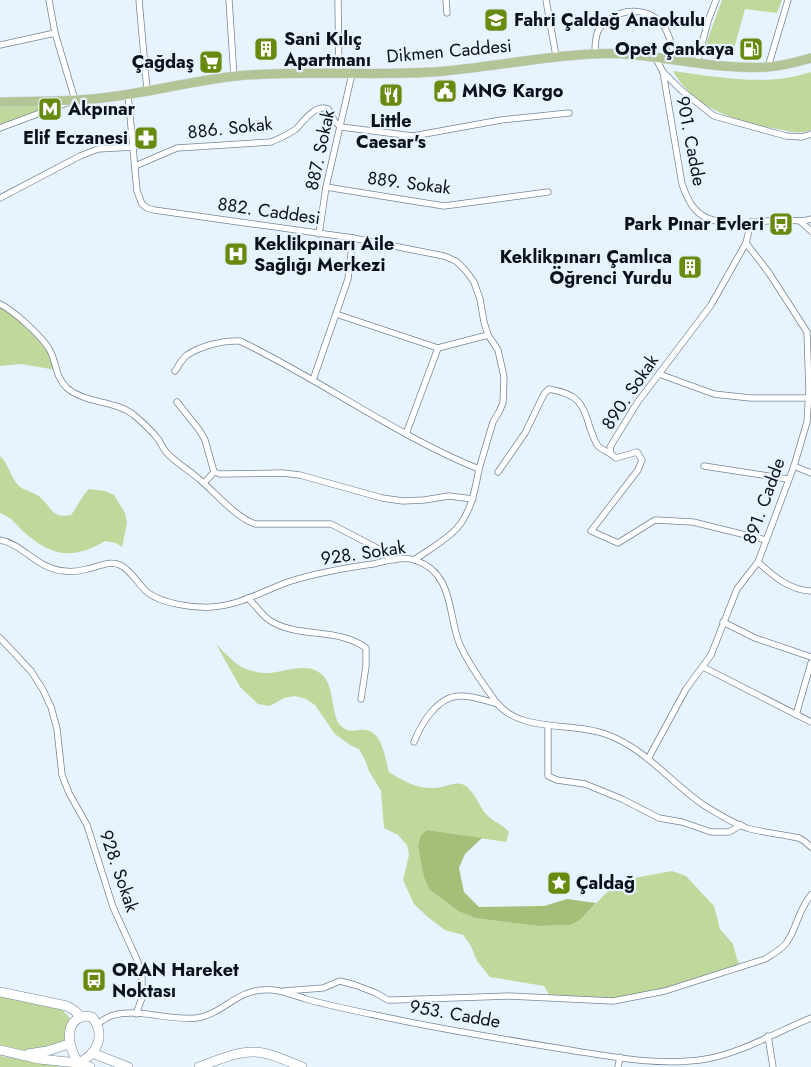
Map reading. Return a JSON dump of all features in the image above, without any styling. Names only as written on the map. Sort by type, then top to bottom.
[{"type":"main road","name":"Dikmen Caddesi","points":[[0,102],[102,98],[234,77],[275,73],[434,72],[556,56],[630,54],[697,63],[768,67],[811,58]]},
{"type":"main road","points":[[0,992],[67,1006],[81,1017]]},
{"type":"main road","points":[[81,1017],[92,1017],[97,1024],[99,1040],[88,1059],[78,1063],[69,1044],[69,1036],[74,1023],[81,1017]]},
{"type":"main road","points":[[20,1055],[46,1051],[69,1044]]},
{"type":"main road","points":[[0,1050],[20,1055],[78,1063],[90,1067]]},
{"type":"main road","points":[[198,1067],[252,1052],[302,1067]]},
{"type":"main road","points":[[92,1053],[128,1067]]},
{"type":"street","points":[[0,128],[74,100],[55,33],[49,0]]},
{"type":"street","points":[[138,0],[147,90]]},
{"type":"street","points":[[229,0],[234,77]]},
{"type":"street","points":[[338,0],[339,73]]},
{"type":"street","points":[[446,0],[447,13]]},
{"type":"street","points":[[546,0],[556,56]]},
{"type":"street","points":[[697,63],[708,21],[716,0]]},
{"type":"street","points":[[768,67],[788,0]]},
{"type":"street","points":[[594,54],[594,42],[599,29],[616,15],[629,10],[645,12],[666,29],[675,60]]},
{"type":"street","points":[[0,45],[55,33]]},
{"type":"street","name":"901. Cadde","points":[[656,57],[663,72],[682,184],[695,210],[706,217],[720,222],[783,219],[801,222],[811,220]]},
{"type":"street","points":[[663,72],[681,90],[714,116],[786,136],[802,138],[811,134]]},
{"type":"street","name":"887. Sokak","points":[[319,234],[326,187],[352,74]]},
{"type":"street","name":"882. Caddesi","points":[[128,94],[139,199],[147,208],[353,238],[444,256],[456,261],[474,282],[488,335],[498,350],[500,358],[505,387],[503,403],[493,422],[473,499],[464,519],[456,529],[414,560]]},
{"type":"street","name":"886. Sokak","points":[[135,166],[177,148],[271,142],[283,137],[320,108],[328,109],[335,122],[341,127]]},
{"type":"street","points":[[341,127],[414,136],[501,120],[569,113]]},
{"type":"street","points":[[0,198],[80,156],[98,149],[134,147]]},
{"type":"street","name":"889. Sokak","points":[[326,187],[444,206],[548,192]]},
{"type":"street","name":"890. Sokak","points":[[750,222],[746,243],[711,305],[637,403],[610,447],[612,454],[616,458],[637,452],[642,460],[638,470],[591,530],[618,542],[655,520],[693,522],[766,540]]},
{"type":"street","points":[[801,222],[811,231]]},
{"type":"street","points":[[313,380],[348,279],[353,238]]},
{"type":"street","name":"891. Cadde","points":[[648,759],[686,689],[711,655],[737,589],[758,562],[794,466],[807,422],[807,332],[769,273],[746,243]]},
{"type":"street","points":[[0,304],[11,310],[48,347],[54,358],[58,375],[67,388],[76,394],[127,410],[158,439],[170,456],[204,483],[244,520],[256,524],[331,524],[394,560]]},
{"type":"street","points":[[336,314],[438,348],[488,335]]},
{"type":"street","points":[[175,370],[188,355],[229,340],[240,341],[313,380],[406,434],[479,470]]},
{"type":"street","points":[[406,434],[438,348]]},
{"type":"street","points":[[659,374],[714,394],[750,398],[808,398]]},
{"type":"street","points":[[498,472],[525,433],[544,394],[549,389],[569,394],[577,399],[587,417],[598,446],[612,454]]},
{"type":"street","points":[[177,402],[205,440],[214,472]]},
{"type":"street","points":[[704,466],[788,479]]},
{"type":"street","points":[[794,466],[811,473]]},
{"type":"street","points":[[204,483],[214,472]]},
{"type":"street","points":[[214,472],[228,475],[282,473],[300,475],[382,498],[403,501],[448,496],[473,499]]},
{"type":"street","name":"928. Sokak","points":[[0,540],[14,545],[48,567],[61,571],[87,570],[111,563],[120,565],[147,592],[158,598],[193,607],[232,604],[290,582],[324,572],[394,560],[414,560],[434,572],[443,584],[449,597],[452,616],[460,643],[470,662],[498,704],[506,712],[525,722],[573,726],[609,735],[648,759],[703,805],[741,826],[799,838],[811,847]]},
{"type":"street","points":[[758,562],[776,578],[792,588],[811,591]]},
{"type":"street","points":[[248,598],[262,614],[285,628],[298,632],[350,640],[366,648],[366,666],[361,699]]},
{"type":"street","points":[[723,622],[755,638],[811,658]]},
{"type":"street","name":"928. Sokak","points":[[0,638],[31,671],[51,707],[57,729],[62,775],[69,793],[87,825],[113,907],[138,962],[142,977],[142,998],[136,1014]]},
{"type":"street","points":[[796,715],[811,663]]},
{"type":"street","points":[[704,667],[811,722]]},
{"type":"street","points":[[414,742],[424,721],[438,705],[447,700],[458,696],[498,704]]},
{"type":"street","points":[[548,725],[548,776],[557,780],[585,784],[622,799],[659,818],[682,822],[711,832],[730,832],[741,826]]},
{"type":"street","points":[[280,991],[323,988],[340,982],[355,985],[388,1000],[509,996],[612,1001],[666,991],[765,959],[779,950],[788,940],[797,917],[811,895]]},
{"type":"street","name":"953. Cadde","points":[[97,1024],[113,1015],[136,1014],[198,1018],[208,1015],[247,993],[262,990],[280,991],[305,999],[419,1024],[516,1042],[656,1061],[706,1059],[727,1054],[811,1018]]},
{"type":"street","points":[[768,1036],[773,1067]]},
{"type":"street","points":[[618,1067],[620,1057]]},
{"type":"green space","points":[[722,0],[782,0],[777,13],[745,9],[732,56],[708,56],[707,41]]},
{"type":"green space","points":[[673,71],[725,78],[760,80],[794,77],[811,72],[811,130],[785,131],[732,118],[718,112],[692,95]]},
{"type":"green space","points":[[75,100],[0,128],[0,102]]},
{"type":"green space","points":[[0,304],[48,347],[56,370],[21,364],[0,366]]},
{"type":"green space","points":[[0,456],[19,486],[40,497],[56,514],[71,515],[89,489],[105,491],[114,495],[125,513],[127,523],[122,547],[116,543],[105,541],[83,551],[63,553],[44,547],[34,540],[11,519],[0,513]]},
{"type":"green space","points":[[216,644],[235,663],[251,671],[268,673],[308,668],[320,673],[325,678],[331,692],[335,715],[341,726],[347,730],[366,730],[372,732],[380,741],[389,772],[416,786],[438,788],[451,784],[465,785],[472,792],[485,813],[509,832],[506,842],[427,830],[418,846],[424,878],[430,890],[458,911],[475,918],[538,926],[570,925],[580,920],[609,890],[629,879],[672,871],[686,876],[714,906],[720,929],[733,944],[741,967],[665,991],[613,1001],[551,998],[544,986],[490,977],[477,961],[471,946],[463,935],[445,930],[414,904],[403,880],[409,855],[407,845],[398,835],[384,828],[381,791],[359,749],[335,734],[315,705],[306,699],[295,696],[284,698],[270,706],[258,704],[240,687]]},
{"type":"green space","points":[[427,830],[482,838],[465,854],[459,868],[464,892],[479,907],[544,906],[567,899],[596,903],[580,920],[570,925],[538,926],[475,918],[458,911],[430,890],[424,878],[418,846],[421,835]]},
{"type":"green space","points":[[0,992],[60,1007],[74,1023],[69,1044],[20,1055],[0,1050]]},
{"type":"green space","points":[[0,1056],[62,1067],[0,1067]]},
{"type":"place","name":"Fahri Çaldağ Anaokulu","points":[[496,20]]},
{"type":"place","name":"Sani Kılıç Apartmanı","points":[[266,49]]},
{"type":"place","name":"Opet Çankaya","points":[[751,49]]},
{"type":"place","name":"Çağdaş","points":[[211,62]]},
{"type":"place","name":"MNG Kargo","points":[[445,91]]},
{"type":"place","name":"Little Caesar's","points":[[391,95]]},
{"type":"place","name":"Akpınar","points":[[50,109]]},
{"type":"place","name":"Elif Eczanesi","points":[[146,138]]},
{"type":"place","name":"Park Pınar Evleri","points":[[781,224]]},
{"type":"place","name":"Keklikpınarı Aile Sağlığı Merkezi","points":[[236,254]]},
{"type":"place","name":"Keklikpınarı Çamlıca Öğrenci Yurdu","points":[[690,267]]},
{"type":"place","name":"Çaldağ","points":[[559,883]]},
{"type":"place","name":"ORAN Hareket Noktası","points":[[94,980]]}]
